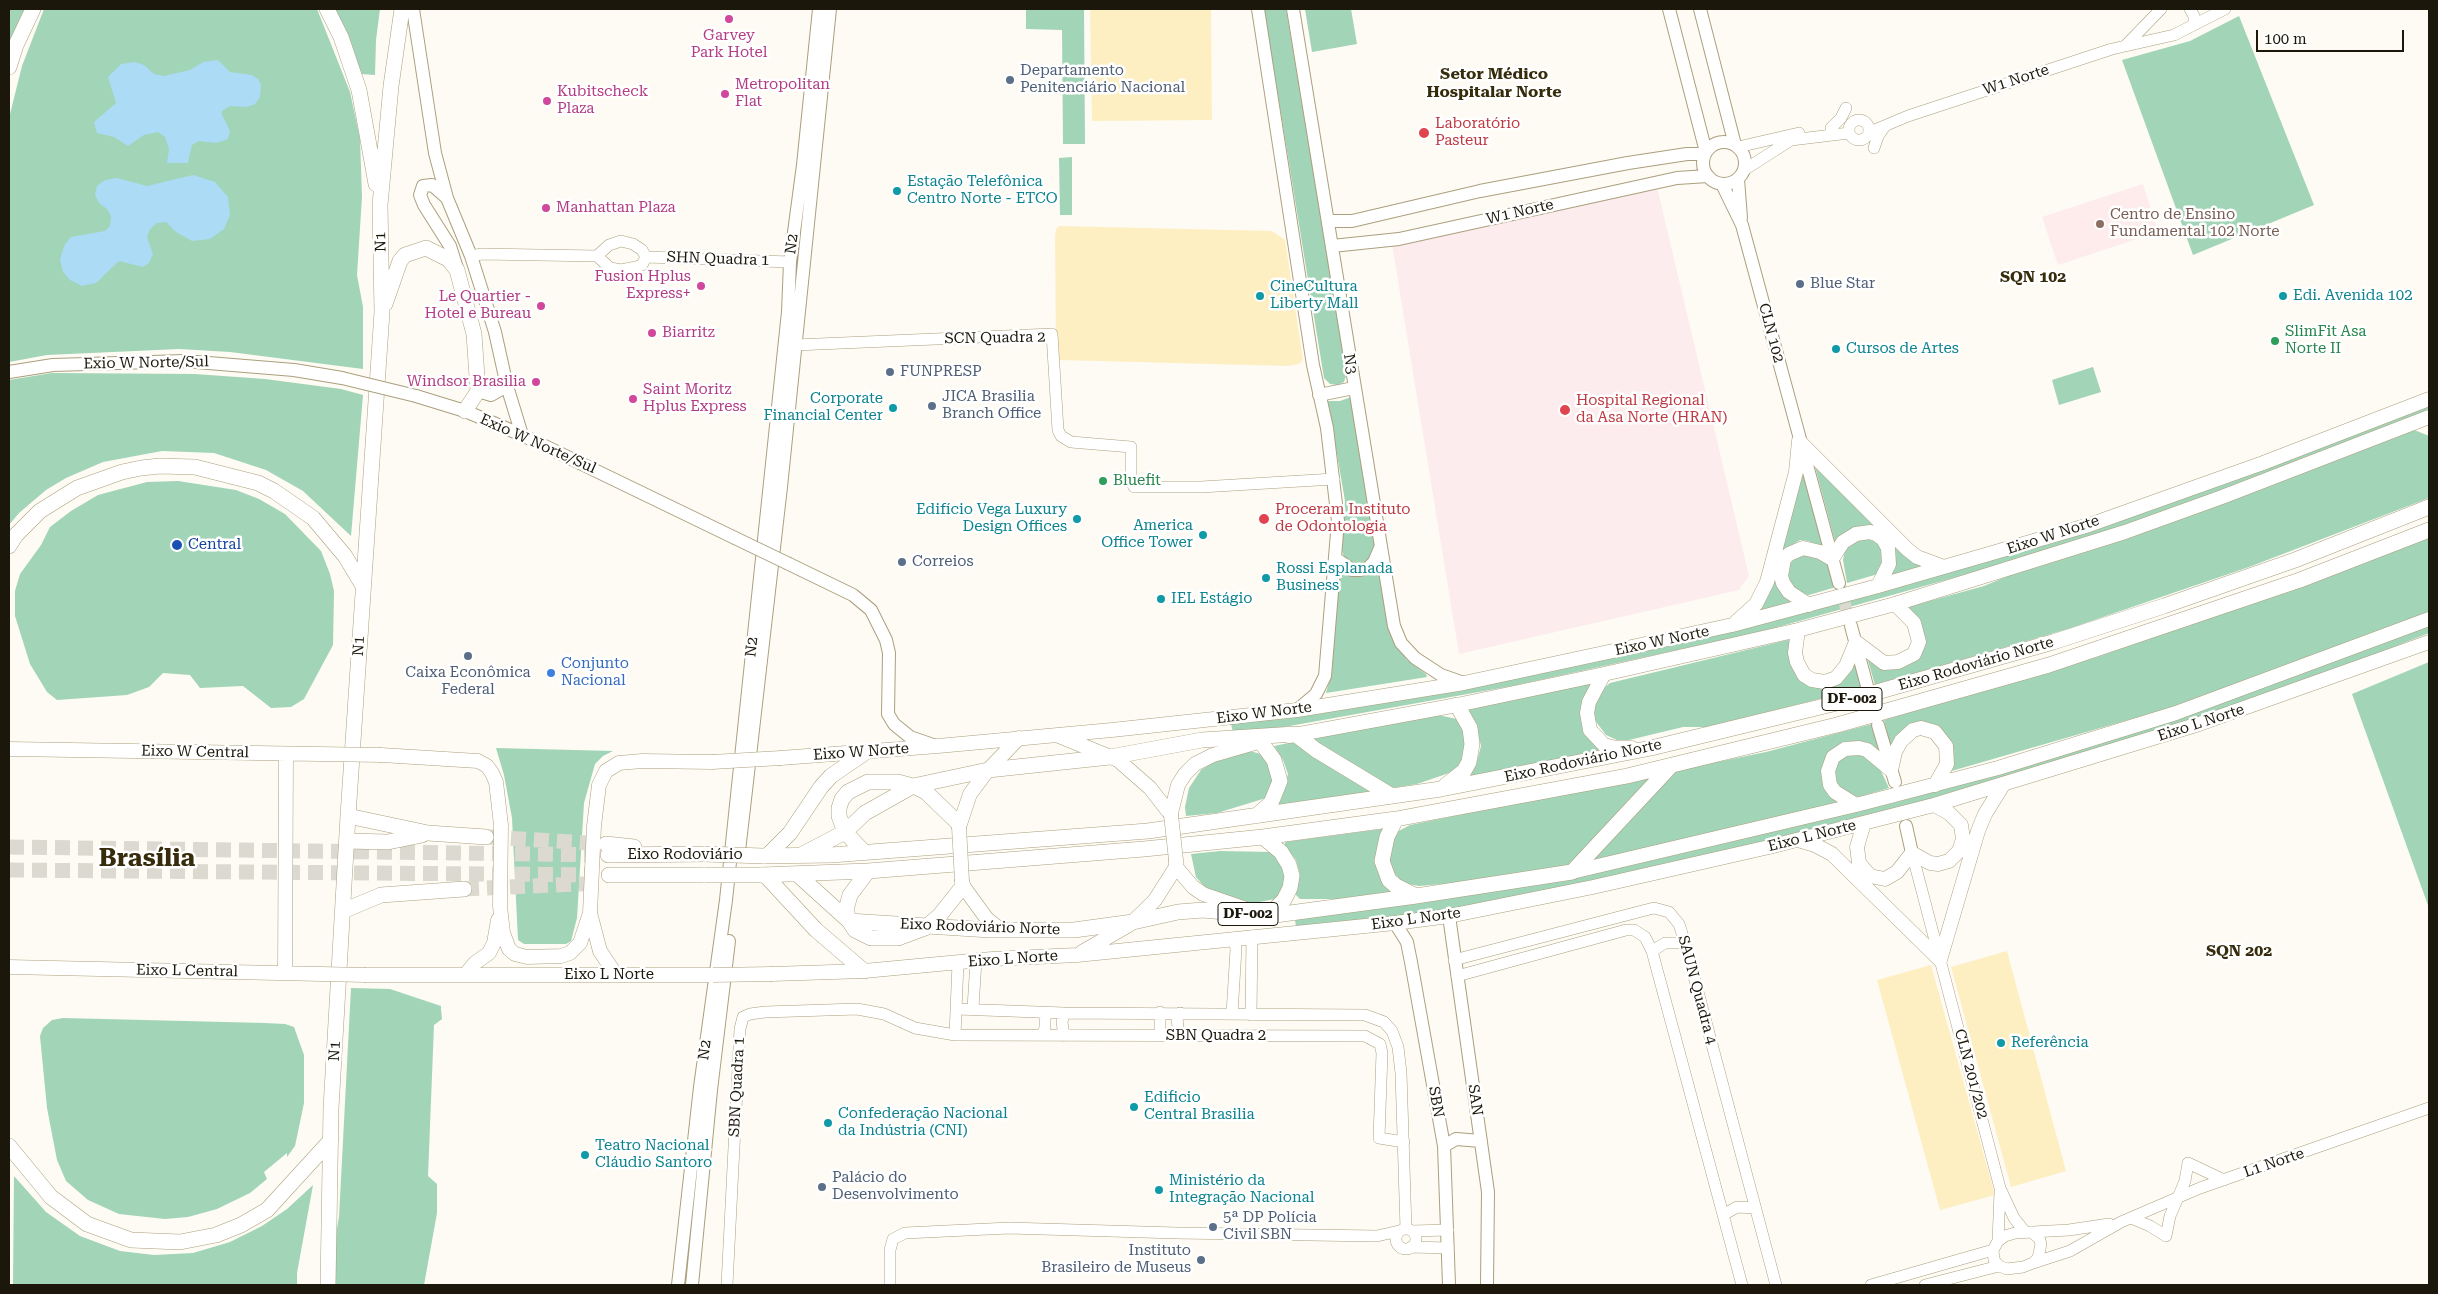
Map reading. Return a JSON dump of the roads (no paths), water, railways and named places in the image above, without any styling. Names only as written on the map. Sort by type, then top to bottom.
[{"type":"highway","points":[[9,68],[16,45],[33,9]]},
{"type":"highway","points":[[327,9],[341,37],[359,90],[380,205]]},
{"type":"highway","name":"N1","points":[[328,1285],[331,1140],[346,841],[382,312],[380,205],[391,86],[402,9]]},
{"type":"highway","points":[[382,312],[400,261],[405,256],[426,248],[448,259],[458,270],[474,334],[478,391],[465,411]]},
{"type":"highway","points":[[9,546],[16,535],[40,511],[77,488],[122,472],[141,468],[160,466],[195,467],[258,483],[274,491],[313,518],[333,539],[363,586]]},
{"type":"highway","name":"Eixo Rodoviário Norte","points":[[765,856],[864,852],[1148,831],[1441,789],[1650,748],[1845,701],[2053,642],[2164,606],[2295,560],[2429,507]]},
{"type":"highway","name":"Eixo Rodoviário Norte","points":[[763,875],[868,871],[1144,849],[1263,837],[1396,820],[1542,794],[1670,766],[1837,725],[2049,664],[2300,580],[2429,530]]},
{"type":"highway","points":[[1441,789],[1458,778],[1469,762],[1472,744],[1470,728],[1457,705]]},
{"type":"highway","points":[[1295,734],[1316,750],[1392,796]]},
{"type":"highway","name":"Eixo Rodoviário Norte","points":[[799,855],[845,832],[866,813],[913,786],[988,770],[1110,757],[1202,740],[1295,734]]},
{"type":"highway","points":[[1256,816],[1270,802],[1280,781],[1274,760],[1260,741]]},
{"type":"highway","points":[[765,856],[790,832],[831,776],[866,752]]},
{"type":"highway","name":"Eixo Rodoviário Norte","points":[[930,925],[1001,930],[1074,930],[1133,922],[1178,912],[1203,910],[1268,916],[1572,872],[1670,766]]},
{"type":"highway","points":[[864,852],[845,832],[839,816],[839,808],[842,799],[848,792],[868,782],[898,782],[926,792],[959,825]]},
{"type":"highway","points":[[348,816],[428,833],[486,837]]},
{"type":"highway","points":[[1396,820],[1387,837],[1382,860],[1389,880],[1396,886],[1416,896]]},
{"type":"highway","points":[[346,841],[388,842],[428,833]]},
{"type":"highway","points":[[1263,837],[1281,852],[1289,865],[1292,876],[1290,888],[1284,900],[1268,916]]},
{"type":"highway","name":"Eixo Rodoviário","points":[[607,850],[665,854],[765,856]]},
{"type":"highway","points":[[849,922],[847,902],[868,871]]},
{"type":"highway","points":[[797,874],[862,934],[884,940],[912,935],[930,925],[963,883]]},
{"type":"highway","name":"Eixo Rodoviário","points":[[608,879],[679,875],[763,875]]},
{"type":"highway","points":[[763,875],[816,930],[864,971]]},
{"type":"highway","points":[[343,912],[381,894],[464,889]]},
{"type":"highway","points":[[9,1146],[51,1197],[87,1224],[131,1240],[180,1242],[216,1235],[241,1225],[267,1210],[331,1140]]},
{"type":"main road","points":[[413,9],[435,153],[447,198],[471,256],[522,435]]},
{"type":"main road","name":"N2","points":[[692,1285],[703,1166],[780,487],[777,481],[774,444],[788,312],[790,262],[803,165],[819,9]]},
{"type":"main road","name":"N2","points":[[678,1285],[700,1088],[726,900],[776,471],[795,345],[830,9]]},
{"type":"main road","points":[[1258,9],[1319,395],[1327,428],[1338,521],[1325,676],[1316,694],[1296,710]]},
{"type":"main road","name":"N3","points":[[1293,9],[1394,626],[1401,643],[1428,668],[1464,683]]},
{"type":"main road","points":[[1669,9],[1700,122],[1706,153],[1703,164],[1708,176],[1722,184],[1731,183],[1741,174],[1745,161],[1737,146],[1700,9]]},
{"type":"main road","points":[[803,165],[812,118],[820,109],[814,96],[817,62],[816,42]]},
{"type":"main road","points":[[1687,154],[1695,140],[1700,122]]},
{"type":"main road","points":[[1706,153],[1716,143],[1723,142],[1737,146]]},
{"type":"main road","name":"W1 Norte","points":[[1329,221],[1352,221],[1480,191],[1673,156],[1706,153]]},
{"type":"main road","points":[[1673,156],[1676,160],[1677,178]]},
{"type":"main road","name":"CLN 102","points":[[1741,174],[1742,225]]},
{"type":"main road","name":"W1 Norte","points":[[1332,246],[1399,239],[1677,178],[1708,176]]},
{"type":"main road","name":"CLN 102","points":[[1722,184],[1742,225],[1839,583]]},
{"type":"main road","points":[[447,198],[432,185],[423,186],[420,195],[424,205],[450,246],[458,270]]},
{"type":"main road","points":[[800,299],[797,288],[797,272],[790,262],[799,254],[801,237],[807,221]]},
{"type":"main road","points":[[1352,221],[1358,243]]},
{"type":"main road","points":[[780,379],[789,352],[795,345],[789,335],[788,312]]},
{"type":"main road","name":"Exio W Norte/Sul","points":[[10,372],[53,365],[184,361],[276,368],[342,378],[416,396],[465,411],[522,435],[853,595],[871,610],[888,646],[888,714],[894,724],[910,737],[938,746]]},
{"type":"main road","points":[[478,391],[491,395],[507,386]]},
{"type":"main road","points":[[1319,395],[1354,388]]},
{"type":"main road","name":"Eixo W Norte","points":[[381,755],[471,760],[487,766],[496,782],[501,825],[500,906],[503,933],[509,949],[515,954],[528,956],[562,956],[570,953],[580,943],[590,913],[594,826],[599,785],[606,771],[619,763],[642,761],[712,762],[781,758],[1056,735],[1296,710],[1464,683],[1732,625],[1878,586],[2089,525],[2263,463],[2429,399]]},
{"type":"main road","name":"Eixo W Norte","points":[[1171,814],[1178,785],[1185,774],[1195,764],[1213,755],[1260,741],[1457,705],[1604,674],[1798,630],[1895,604],[2018,567],[2152,522],[2429,417]]},
{"type":"main road","points":[[1800,441],[1907,549],[1917,557],[1944,567]]},
{"type":"main road","points":[[1732,625],[1756,604],[1764,592],[1796,472],[1800,441]]},
{"type":"main road","points":[[1809,605],[1789,592],[1781,576],[1784,559],[1803,548],[1820,552],[1832,559],[1849,537],[1862,533],[1876,534],[1883,539],[1889,554],[1889,564],[1878,586]]},
{"type":"main road","points":[[1335,558],[1352,570],[1368,568],[1374,562],[1381,545]]},
{"type":"main road","points":[[1856,642],[1884,663],[1898,662],[1914,654],[1919,642],[1918,631],[1914,623],[1895,604]]},
{"type":"main road","name":"Eixo L Norte","points":[[1572,872],[1856,805],[1998,768],[2176,713],[2429,619]]},
{"type":"main road","points":[[1851,626],[1867,686]]},
{"type":"main road","points":[[1798,630],[1796,653],[1800,668],[1808,679],[1818,682],[1832,680],[1841,674],[1856,642]]},
{"type":"main road","name":"Eixo L Norte","points":[[366,975],[713,975],[864,971],[976,961],[1077,955],[1252,936],[1395,924],[1449,916],[1592,887],[1797,840],[1934,805],[2200,724],[2429,642]]},
{"type":"main road","points":[[1604,674],[1589,702],[1587,713],[1590,730],[1604,745],[1616,748],[1650,748]]},
{"type":"main road","points":[[1878,725],[1893,776]]},
{"type":"main road","points":[[1893,776],[1895,752],[1901,741],[1913,730],[1928,728],[1940,737],[1948,755],[1947,764],[1934,785]]},
{"type":"main road","points":[[1056,735],[1110,757],[1134,772],[1171,814],[1176,864],[1193,888],[1204,894],[1268,916]]},
{"type":"main road","points":[[1001,930],[987,919],[963,883],[959,825],[970,794],[988,770],[1020,738]]},
{"type":"main road","points":[[1856,805],[1835,792],[1830,785],[1828,771],[1833,757],[1845,749],[1860,748],[1867,750],[1893,776]]},
{"type":"main road","name":"Eixo W Central","points":[[9,750],[381,755]]},
{"type":"main road","points":[[285,973],[286,754]]},
{"type":"main road","points":[[1797,840],[1815,845],[1832,854],[1940,960],[1984,814],[2003,785]]},
{"type":"main road","points":[[1912,853],[1930,863],[1944,863],[1955,857],[1962,846],[1960,825],[1949,813],[1934,805]]},
{"type":"main road","points":[[1864,823],[1859,838],[1857,856],[1863,870],[1870,876],[1878,879],[1891,877],[1904,865],[1912,853],[1906,826]]},
{"type":"main road","points":[[1077,955],[1133,922],[1155,900],[1176,864]]},
{"type":"main road","points":[[465,975],[475,963],[489,953],[494,943],[500,906]]},
{"type":"main road","points":[[590,913],[600,951],[616,975]]},
{"type":"main road","name":"SAN","points":[[1449,916],[1488,1192],[1487,1285]]},
{"type":"main road","name":"SBN","points":[[1395,924],[1407,942],[1412,962],[1444,1146],[1449,1285]]},
{"type":"main road","name":"Eixo L Central","points":[[9,967],[366,975]]},
{"type":"main road","points":[[700,1088],[705,1097],[700,1158],[703,1166]]},
{"type":"main road","points":[[1444,1146],[1456,1139],[1481,1140]]},
{"type":"main road","points":[[682,1252],[690,1245],[693,1219],[699,1210]]},
{"type":"street","points":[[2199,9],[2191,9],[2194,24],[2225,9]]},
{"type":"street","points":[[2155,13],[2152,30],[2163,37]]},
{"type":"street","name":"W1 Norte","points":[[2125,46],[2155,13]]},
{"type":"street","name":"W1 Norte","points":[[1868,127],[1908,116],[2125,46],[2186,31],[2194,24]]},
{"type":"street","points":[[1831,128],[1841,118],[1846,108]]},
{"type":"street","name":"W1 Norte","points":[[1868,127],[1886,125],[1908,116]]},
{"type":"street","points":[[1741,174],[1792,140],[1850,129],[1858,120],[1868,127],[1866,138],[1860,140],[1853,138],[1850,129]]},
{"type":"street","points":[[1874,148],[1878,136],[1886,125]]},
{"type":"street","points":[[1737,146],[1790,134],[1831,128],[1850,129]]},
{"type":"street","points":[[471,256],[482,254],[597,256],[610,268],[621,270],[636,268],[642,265],[646,257],[642,250],[633,244],[621,242],[609,244],[597,256]]},
{"type":"street","name":"SHN Quadra 1","points":[[646,257],[790,262]]},
{"type":"street","name":"SCN Quadra 2","points":[[795,345],[1052,334],[1058,430],[1061,436],[1070,442],[1131,447],[1132,486],[1137,488],[1334,479]]},
{"type":"street","name":"CLN 201/202","points":[[1912,853],[2000,1188],[2014,1218],[2028,1232]]},
{"type":"street","name":"SAUN Quadra 4","points":[[1454,960],[1654,908],[1669,912],[1676,919],[1776,1285]]},
{"type":"street","points":[[1457,976],[1626,930],[1634,930],[1645,937],[1652,951],[1742,1285]]},
{"type":"street","name":"SBN Quadra 2","points":[[1251,1015],[1252,936]]},
{"type":"street","name":"SBN Quadra 2","points":[[1232,1014],[1236,949],[1234,938]]},
{"type":"street","points":[[1652,951],[1672,941],[1684,943]]},
{"type":"street","points":[[974,1008],[976,961]]},
{"type":"street","points":[[955,1035],[958,963]]},
{"type":"street","name":"SBN Quadra 2","points":[[957,1009],[974,1008],[1045,1012],[1365,1015],[1384,1022],[1392,1031],[1398,1047],[1401,1073],[1406,1230]]},
{"type":"street","name":"SBN Quadra 1","points":[[727,1285],[737,1068],[743,1017],[765,1012],[857,1009],[884,1014],[915,1028],[955,1035]]},
{"type":"street","points":[[1042,1035],[1045,1028],[1045,1012]]},
{"type":"street","points":[[1064,1012],[1062,1022],[1064,1036]]},
{"type":"street","points":[[1160,1012],[1160,1036]]},
{"type":"street","points":[[1179,1036],[1177,1018],[1180,1013]]},
{"type":"street","points":[[1297,1036],[1306,1015]]},
{"type":"street","points":[[1306,1015],[1312,1036]]},
{"type":"street","name":"SBN Quadra 2","points":[[955,1035],[1365,1036],[1380,1044],[1382,1053],[1380,1138],[1404,1142]]},
{"type":"street","name":"L1 Norte","points":[[2033,1263],[2070,1251],[2126,1220],[2178,1198],[2429,1108]]},
{"type":"street","points":[[2126,1220],[2150,1226],[2166,1236],[2185,1181],[2188,1163],[2224,1180]]},
{"type":"street","name":"CLN 201/202","points":[[1995,1245],[2000,1188]]},
{"type":"street","points":[[1723,1215],[1737,1207],[1755,1208]]},
{"type":"street","name":"L1 Norte","points":[[2028,1232],[2088,1229],[2126,1220]]},
{"type":"street","points":[[890,1285],[890,1250],[893,1239],[905,1233],[1009,1228],[1167,1233],[1377,1236],[1406,1230],[1448,1230]]},
{"type":"street","points":[[1398,1244],[1396,1238],[1406,1230]]},
{"type":"street","points":[[1406,1230],[1416,1241],[1411,1248]]},
{"type":"street","points":[[1871,1285],[1995,1245],[2015,1233],[2028,1232],[2038,1238],[2042,1244],[2040,1255],[2033,1263],[2023,1267],[2007,1269],[1999,1266],[1994,1260],[1995,1245]]},
{"type":"street","points":[[1377,1236],[1398,1244],[1403,1248],[1448,1248]]},
{"type":"street","points":[[1925,1285],[1999,1266]]},
{"type":"water","points":[[218,60],[230,72],[252,75],[258,79],[261,85],[260,97],[255,104],[247,107],[230,106],[222,111],[230,131],[228,139],[216,143],[199,141],[192,145],[188,163],[167,163],[169,149],[165,137],[158,132],[144,135],[128,146],[114,137],[97,133],[94,122],[116,103],[108,77],[121,64],[135,62],[144,65],[154,74],[164,76],[190,70],[203,62]]},
{"type":"water","points":[[193,175],[215,182],[228,197],[230,215],[224,229],[210,239],[192,241],[176,232],[166,222],[157,223],[150,229],[147,237],[153,254],[149,263],[143,267],[119,261],[96,283],[82,286],[70,280],[63,272],[60,259],[65,244],[71,237],[105,231],[110,226],[111,216],[107,209],[99,203],[95,195],[97,186],[105,180],[117,178],[147,186]]},
{"type":"tunnel","points":[[1840,586],[1851,626]]},
{"type":"tunnel","points":[[488,837],[605,844]]},
{"type":"tunnel","points":[[9,847],[605,855]]},
{"type":"tunnel","points":[[9,870],[609,875]]},
{"type":"tunnel","points":[[464,889],[600,883]]},
{"type":"place","name":"Garvey Park Hotel","points":[[729,19]]},
{"type":"place","name":"Departamento Penitenciário Nacional","points":[[1010,80]]},
{"type":"place","name":"Metropolitan Flat","points":[[725,94]]},
{"type":"place","name":"Kubitscheck Plaza","points":[[547,101]]},
{"type":"place","name":"Laboratório Pasteur","points":[[1424,133]]},
{"type":"place","name":"Estação Telefônica Centro Norte - ETCO","points":[[897,191]]},
{"type":"place","name":"Manhattan Plaza","points":[[546,208]]},
{"type":"place","name":"Centro de Ensino Fundamental 102 Norte","points":[[2100,224]]},
{"type":"place","name":"Blue Star","points":[[1800,284]]},
{"type":"place","name":"Fusion Hplus Express+","points":[[701,286]]},
{"type":"place","name":"CineCultura Liberty Mall","points":[[1260,296]]},
{"type":"place","name":"Edi. Avenida 102","points":[[2283,296]]},
{"type":"place","name":"Le Quartier - Hotel e Bureau","points":[[541,306]]},
{"type":"place","name":"Biarritz","points":[[652,333]]},
{"type":"place","name":"SlimFit Asa Norte II","points":[[2275,341]]},
{"type":"place","name":"Cursos de Artes","points":[[1836,349]]},
{"type":"place","name":"FUNPRESP","points":[[890,372]]},
{"type":"place","name":"Windsor Brasilia","points":[[536,382]]},
{"type":"place","name":"Saint Moritz Hplus Express","points":[[633,399]]},
{"type":"place","name":"JICA Brasilia Branch Office","points":[[932,406]]},
{"type":"place","name":"Corporate Financial Center","points":[[893,408]]},
{"type":"place","name":"Hospital Regional da Asa Norte (HRAN)","points":[[1565,410]]},
{"type":"place","name":"Bluefit","points":[[1103,481]]},
{"type":"place","name":"Edifício Vega Luxury Design Offices","points":[[1077,519]]},
{"type":"place","name":"Proceram Instituto de Odontologia","points":[[1264,519]]},
{"type":"place","name":"America Office Tower","points":[[1203,535]]},
{"type":"place","name":"Central","points":[[177,545]]},
{"type":"place","name":"Correios","points":[[902,562]]},
{"type":"place","name":"Rossi Esplanada Business","points":[[1266,578]]},
{"type":"place","name":"IEL Estágio","points":[[1161,599]]},
{"type":"place","name":"Caixa Econômica Federal","points":[[468,656]]},
{"type":"place","name":"Conjunto Nacional","points":[[551,673]]},
{"type":"place","name":"Referência","points":[[2001,1043]]},
{"type":"place","name":"Edificio Central Brasilia","points":[[1134,1107]]},
{"type":"place","name":"Confederação Nacional da Indústria (CNI)","points":[[828,1123]]},
{"type":"place","name":"Teatro Nacional Cláudio Santoro","points":[[585,1155]]},
{"type":"place","name":"Palácio do Desenvolvimento","points":[[822,1187]]},
{"type":"place","name":"Ministério da Integração Nacional","points":[[1159,1190]]},
{"type":"place","name":"5ª DP Polícia Civil SBN","points":[[1213,1227]]},
{"type":"place","name":"Instituto Brasileiro de Museus","points":[[1201,1260]]},
{"type":"district","name":"Setor Médico Hospitalar Norte","points":[[1494,83]]},
{"type":"district","name":"SQN 102","points":[[2033,277]]},
{"type":"district","name":"Brasília","points":[[147,859]]},
{"type":"district","name":"SQN 202","points":[[2239,951]]}]
